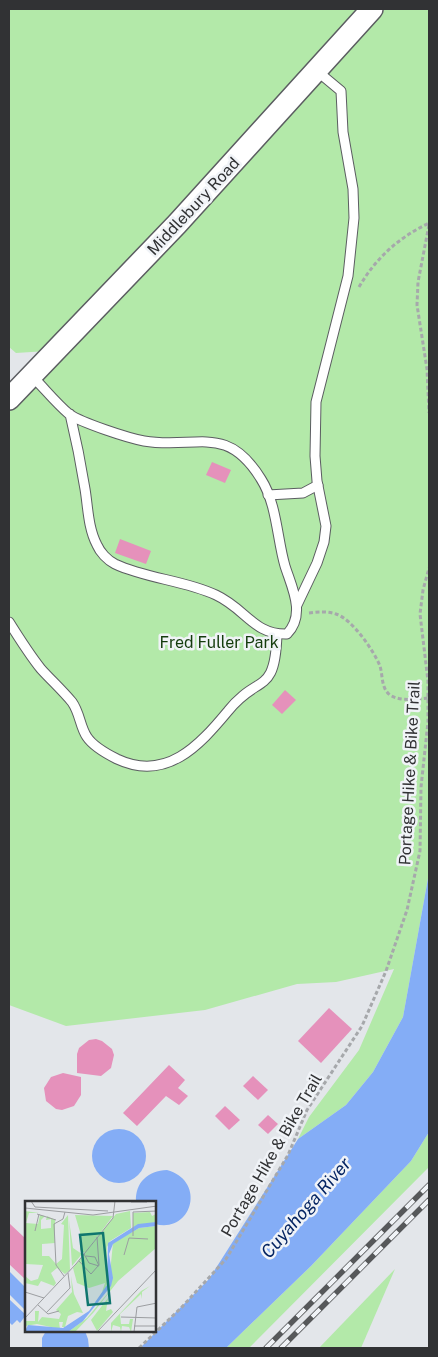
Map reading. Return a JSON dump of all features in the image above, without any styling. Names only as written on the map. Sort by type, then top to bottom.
[{"type":"street","name":"Middlebury Road","points":[[9,399],[177,224],[372,9]]},
{"type":"lane","points":[[70,414],[80,459],[91,526],[96,544],[104,555],[113,563],[130,569],[201,588],[236,606],[266,632],[287,634],[291,630],[297,609],[318,563],[324,542],[326,526],[318,485],[316,456],[316,402],[348,276],[354,218],[352,189],[342,132],[341,91],[317,71]]},
{"type":"lane","points":[[32,376],[70,414],[144,441],[158,443],[209,441],[222,443],[244,457],[262,481],[268,495],[279,546],[297,609]]},
{"type":"lane","points":[[268,495],[303,493],[318,485]]},
{"type":"lane","points":[[9,622],[42,670],[74,704],[81,718],[86,736],[107,754],[136,766],[148,767],[162,764],[198,745],[235,702],[268,680],[274,668],[277,634]]},
{"type":"path","points":[[355,295],[368,272],[383,253],[414,231],[429,224]]},
{"type":"path","points":[[429,224],[418,282],[417,305],[427,369],[429,413]]},
{"type":"path","name":"Portage Hike & Bike Trail","points":[[156,1332],[181,1308],[226,1259],[288,1155],[308,1110],[362,1026],[386,971],[407,910],[420,851],[428,698],[420,614],[423,590],[429,568]]},
{"type":"path","points":[[297,609],[337,614],[356,630],[375,656],[380,667],[385,690],[399,699],[428,698]]},
{"type":"path","name":"Portage Hike & Bike Trail","points":[[139,1348],[156,1332]]},
{"type":"green space","points":[[9,9],[363,9],[47,351],[16,353],[9,347]]},
{"type":"green space","name":"Fred Fuller Park","points":[[385,9],[429,9],[429,873],[403,1017],[373,1072],[346,1105],[298,1139],[309,1117],[359,1050],[394,969],[336,982],[297,984],[205,1010],[66,1026],[9,1005],[9,410],[53,367]]},
{"type":"green space","points":[[429,1132],[429,1167],[249,1348],[226,1348],[311,1266],[411,1161]]},
{"type":"green space","points":[[395,1269],[361,1348],[319,1348]]},
{"type":"water","name":"Cuyahoga River","points":[[429,873],[429,1132],[411,1161],[311,1266],[226,1348],[140,1348],[209,1279],[298,1139],[346,1105],[373,1072],[403,1017]]},
{"type":"water","points":[[114,1129],[124,1129],[134,1133],[142,1141],[146,1156],[142,1171],[134,1179],[124,1183],[114,1183],[104,1179],[96,1171],[92,1161],[92,1151],[96,1141],[104,1133]]},
{"type":"water","points":[[167,1170],[179,1176],[187,1184],[191,1195],[190,1205],[186,1214],[178,1221],[168,1225],[156,1224],[156,1201],[136,1201],[140,1183],[149,1175]]},
{"type":"water","points":[[9,1271],[25,1287],[25,1310],[9,1294]]},
{"type":"water","points":[[9,1299],[25,1314],[25,1316],[20,1323],[17,1320],[12,1325],[9,1322]]},
{"type":"water","points":[[45,1332],[85,1332],[89,1348],[42,1348],[42,1338]]},
{"type":"building","points":[[212,462],[231,470],[225,483],[206,475]]},
{"type":"building","points":[[120,539],[151,551],[146,564],[115,553]]},
{"type":"building","points":[[285,690],[296,700],[282,714],[272,705]]},
{"type":"building","points":[[329,1008],[352,1029],[321,1063],[298,1041]]},
{"type":"building","points":[[96,1039],[112,1049],[114,1055],[111,1068],[101,1076],[77,1073],[77,1054],[79,1048],[89,1040]]},
{"type":"building","points":[[169,1065],[185,1080],[178,1088],[188,1096],[179,1105],[166,1096],[137,1126],[123,1113]]},
{"type":"building","points":[[63,1073],[81,1077],[81,1095],[74,1106],[62,1110],[56,1109],[46,1101],[44,1088],[51,1077]]},
{"type":"building","points":[[253,1076],[268,1090],[258,1100],[243,1086]]},
{"type":"building","points":[[225,1106],[240,1120],[229,1130],[215,1116]]},
{"type":"building","points":[[268,1115],[278,1124],[268,1134],[258,1125]]},
{"type":"building","points":[[9,1223],[25,1238],[25,1279],[9,1264]]},
{"type":"railway","points":[[266,1348],[429,1185]]},
{"type":"railway","points":[[281,1348],[429,1200]]}]
